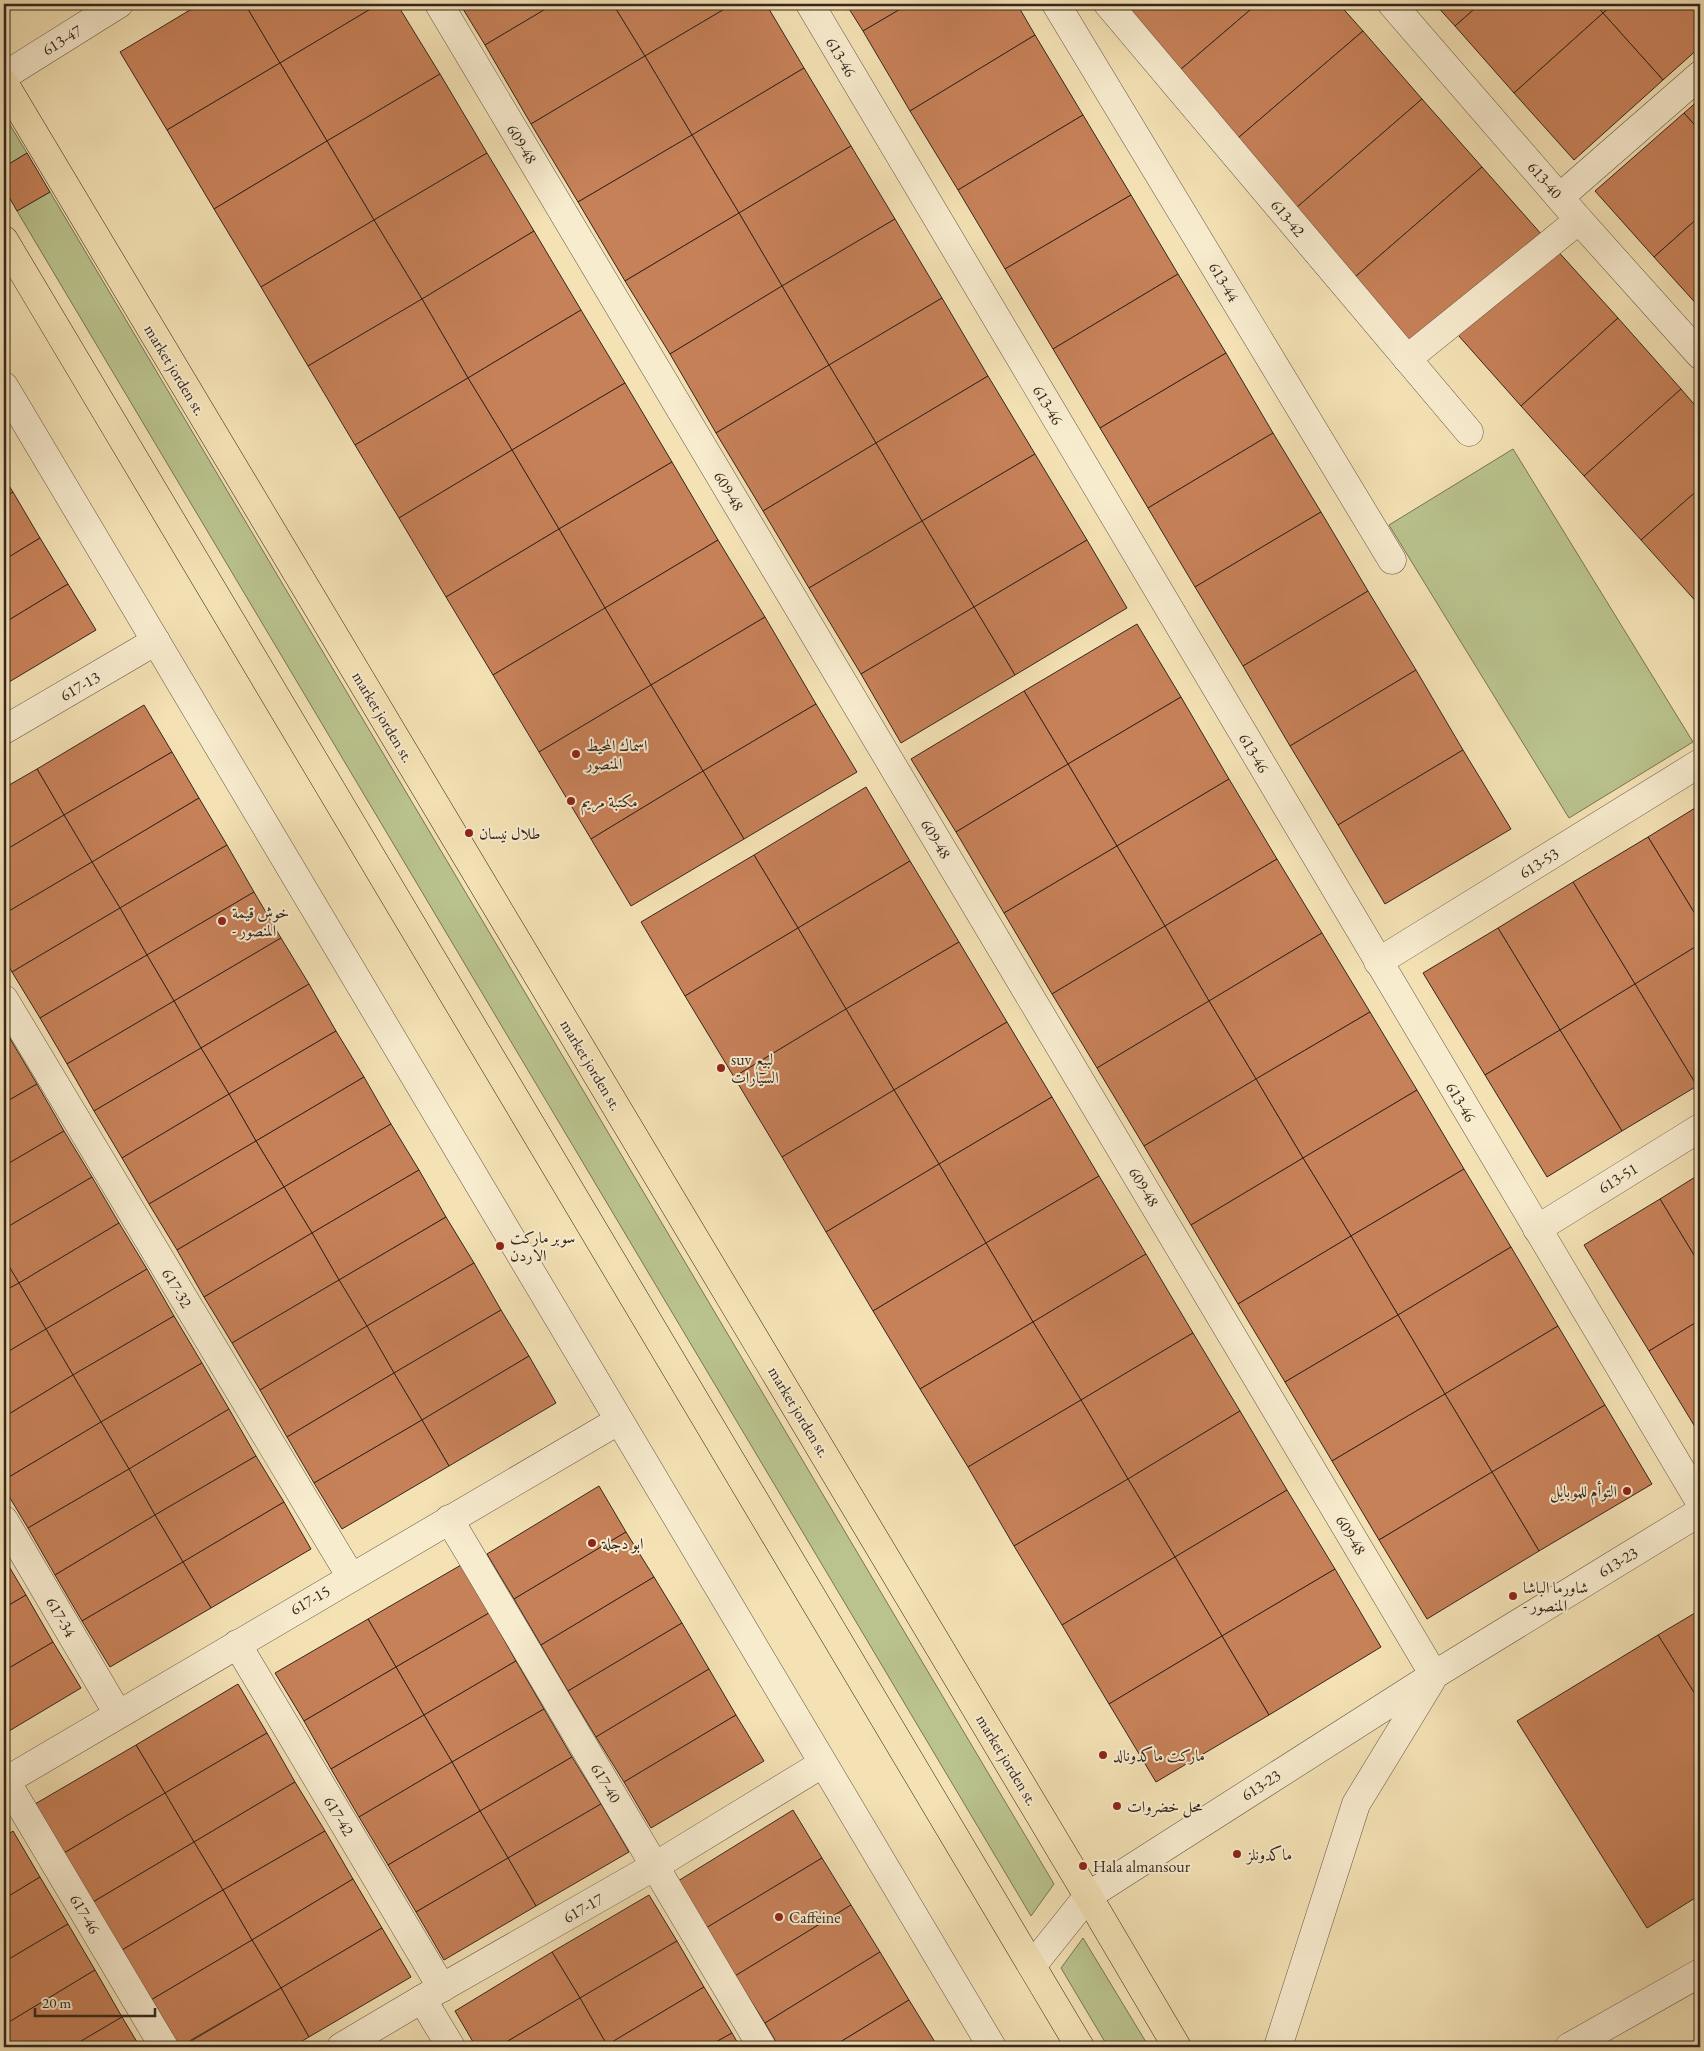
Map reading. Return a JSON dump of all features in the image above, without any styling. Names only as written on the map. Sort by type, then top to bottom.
[{"type":"main road","name":"market jorden st.","points":[[4,83],[1177,2047]]},
{"type":"main road","points":[[4,240],[1080,2047]]},
{"type":"street","name":"613-47","points":[[4,76],[119,4]]},
{"type":"street","name":"609-48","points":[[439,4],[1434,1675]]},
{"type":"street","name":"613-46","points":[[810,4],[1700,1502]]},
{"type":"street","name":"613-44","points":[[1056,4],[1392,560]]},
{"type":"street","name":"613-42","points":[[1108,4],[1469,432]]},
{"type":"street","name":"613-40","points":[[1392,4],[1579,220],[1700,355]]},
{"type":"street","points":[[1560,197],[1700,74]]},
{"type":"street","points":[[1407,360],[1579,220]]},
{"type":"street","points":[[4,386],[992,2047]]},
{"type":"street","name":"617-13","points":[[4,730],[156,641]]},
{"type":"street","name":"613-53","points":[[1378,962],[1700,763]]},
{"type":"street","name":"617-32","points":[[4,999],[351,1577]]},
{"type":"street","name":"613-51","points":[[1537,1229],[1700,1128]]},
{"type":"street","name":"617-15","points":[[5,1781],[618,1421]]},
{"type":"street","name":"613-23","points":[[1032,1966],[1088,1896],[1434,1675],[1700,1512]]},
{"type":"street","name":"617-40","points":[[449,1519],[762,2047]]},
{"type":"street","name":"617-34","points":[[4,1520],[118,1714]]},
{"type":"street","name":"617-42","points":[[236,1644],[432,1993],[452,2047]]},
{"type":"street","name":"613-23","points":[[1278,2047],[1356,1804],[1434,1675]]},
{"type":"street","name":"617-17","points":[[341,2047],[655,1866],[822,1764]]},
{"type":"street","name":"617-46","points":[[5,1781],[164,2047]]},
{"type":"street","points":[[1569,2047],[1700,1973]]},
{"type":"green space","points":[[4,115],[27,153],[4,167]]},
{"type":"green space","points":[[50,192],[1054,1884],[1031,1916],[17,211]]},
{"type":"green space","points":[[1513,449],[1693,742],[1569,818],[1389,525]]},
{"type":"green space","points":[[1083,1938],[1149,2047],[1108,2047],[1061,1968]]},
{"type":"building","points":[[200,4],[245,4],[280,63],[167,130],[120,52]]},
{"type":"building","points":[[245,4],[379,4],[280,63]]},
{"type":"building","points":[[379,4],[397,4],[440,74],[327,141],[280,63]]},
{"type":"building","points":[[460,4],[554,4],[485,45]]},
{"type":"building","points":[[554,4],[613,4],[645,56],[531,124],[485,45]]},
{"type":"building","points":[[613,4],[733,4],[645,56]]},
{"type":"building","points":[[733,4],[766,4],[804,68],[692,135],[645,56]]},
{"type":"building","points":[[846,4],[909,4],[863,31]]},
{"type":"building","points":[[909,4],[1017,4],[1035,35],[910,111],[863,31]]},
{"type":"building","points":[[1125,4],[1257,4],[1180,70]]},
{"type":"building","points":[[1257,4],[1339,4],[1363,31],[1238,138],[1180,70]]},
{"type":"building","points":[[1435,4],[1480,4],[1455,26]]},
{"type":"building","points":[[1480,4],[1595,4],[1603,13],[1514,93],[1455,26]]},
{"type":"building","points":[[1595,4],[1614,4],[1603,13]]},
{"type":"building","points":[[1614,4],[1700,4],[1700,47],[1663,80],[1603,13]]},
{"type":"building","points":[[1603,13],[1663,80],[1574,160],[1514,93]]},
{"type":"building","points":[[1363,31],[1422,99],[1296,208],[1238,138]]},
{"type":"building","points":[[1035,35],[1083,115],[958,190],[910,111]]},
{"type":"building","points":[[645,56],[692,135],[578,202],[531,124]]},
{"type":"building","points":[[280,63],[327,141],[214,209],[167,130]]},
{"type":"building","points":[[804,68],[851,146],[739,213],[692,135]]},
{"type":"building","points":[[440,74],[487,153],[374,220],[327,141]]},
{"type":"building","points":[[1422,99],[1482,167],[1355,277],[1296,208]]},
{"type":"building","points":[[1700,99],[1700,131],[1684,113]]},
{"type":"building","points":[[1684,113],[1700,131],[1700,216],[1654,257],[1595,191]]},
{"type":"building","points":[[1083,115],[1131,195],[1005,269],[958,190]]},
{"type":"building","points":[[692,135],[739,213],[625,281],[578,202]]},
{"type":"building","points":[[327,141],[374,220],[261,287],[214,209]]},
{"type":"building","points":[[851,146],[895,219],[782,286],[739,213]]},
{"type":"building","points":[[27,153],[50,192],[17,211],[4,188],[4,167]]},
{"type":"building","points":[[487,153],[534,231],[422,299],[374,220]]},
{"type":"building","points":[[1482,167],[1542,235],[1413,346],[1355,277]]},
{"type":"building","points":[[1131,195],[1178,274],[1053,349],[1005,269]]},
{"type":"building","points":[[739,213],[782,286],[670,354],[625,281]]},
{"type":"building","points":[[1700,216],[1700,308],[1654,257]]},
{"type":"building","points":[[895,219],[942,298],[829,365],[782,286]]},
{"type":"building","points":[[374,220],[422,299],[308,366],[261,287]]},
{"type":"building","points":[[534,231],[581,310],[468,378],[422,299]]},
{"type":"building","points":[[1555,248],[1618,318],[1521,406],[1458,335]]},
{"type":"building","points":[[1178,274],[1226,353],[1100,428],[1053,349]]},
{"type":"building","points":[[782,286],[829,365],[716,433],[670,354]]},
{"type":"building","points":[[942,298],[988,376],[876,443],[829,365]]},
{"type":"building","points":[[422,299],[468,378],[355,445],[308,366]]},
{"type":"building","points":[[581,310],[625,383],[512,450],[468,378]]},
{"type":"building","points":[[1618,318],[1681,389],[1584,476],[1521,406]]},
{"type":"building","points":[[1226,353],[1273,433],[1148,508],[1100,428]]},
{"type":"building","points":[[829,365],[876,443],[763,511],[716,433]]},
{"type":"building","points":[[988,376],[1035,454],[922,521],[876,443]]},
{"type":"building","points":[[468,378],[512,450],[399,518],[355,445]]},
{"type":"building","points":[[625,383],[672,462],[559,529],[512,450]]},
{"type":"building","points":[[1681,389],[1700,411],[1700,488],[1641,540],[1584,476]]},
{"type":"building","points":[[1273,433],[1321,512],[1195,587],[1148,508]]},
{"type":"building","points":[[876,443],[922,521],[809,588],[763,511]]},
{"type":"building","points":[[512,450],[559,529],[446,597],[399,518]]},
{"type":"building","points":[[1035,454],[1087,540],[974,607],[922,521]]},
{"type":"building","points":[[672,462],[718,540],[605,608],[559,529]]},
{"type":"building","points":[[4,478],[13,492],[4,498]]},
{"type":"building","points":[[1700,488],[1700,606],[1641,540]]},
{"type":"building","points":[[13,492],[40,538],[4,560],[4,498]]},
{"type":"building","points":[[1321,512],[1368,591],[1243,666],[1195,587]]},
{"type":"building","points":[[922,521],[974,607],[861,674],[809,588]]},
{"type":"building","points":[[559,529],[605,608],[493,675],[446,597]]},
{"type":"building","points":[[40,538],[68,584],[4,623],[4,560]]},
{"type":"building","points":[[718,540],[765,617],[651,685],[605,608]]},
{"type":"building","points":[[1087,540],[1127,608],[1015,675],[974,607]]},
{"type":"building","points":[[68,584],[96,630],[4,685],[4,623]]},
{"type":"building","points":[[1368,591],[1416,670],[1290,746],[1243,666]]},
{"type":"building","points":[[974,607],[1015,675],[901,743],[861,674]]},
{"type":"building","points":[[605,608],[651,685],[539,752],[493,675]]},
{"type":"building","points":[[765,617],[816,704],[703,771],[651,685]]},
{"type":"building","points":[[1137,624],[1181,697],[1068,764],[1024,691]]},
{"type":"building","points":[[1416,670],[1463,750],[1338,825],[1290,746]]},
{"type":"building","points":[[651,685],[703,771],[591,839],[539,752]]},
{"type":"building","points":[[1024,691],[1068,764],[956,832],[911,759]]},
{"type":"building","points":[[1181,697],[1229,779],[1117,846],[1068,764]]},
{"type":"building","points":[[816,704],[857,772],[744,839],[703,771]]},
{"type":"building","points":[[144,705],[172,752],[64,815],[37,769]]},
{"type":"building","points":[[1463,750],[1511,829],[1385,904],[1338,825]]},
{"type":"building","points":[[172,752],[199,798],[92,862],[64,815]]},
{"type":"building","points":[[1068,764],[1117,846],[1004,913],[956,832]]},
{"type":"building","points":[[37,769],[64,815],[4,851],[4,788]]},
{"type":"building","points":[[703,771],[744,839],[631,906],[591,839]]},
{"type":"building","points":[[1229,779],[1277,859],[1165,926],[1117,846]]},
{"type":"building","points":[[866,787],[910,861],[798,928],[754,855]]},
{"type":"building","points":[[199,798],[227,845],[120,908],[92,862]]},
{"type":"building","points":[[1700,805],[1700,922],[1648,837]]},
{"type":"building","points":[[64,815],[92,862],[4,914],[4,851]]},
{"type":"building","points":[[1648,837],[1700,922],[1700,944],[1635,984],[1573,882]]},
{"type":"building","points":[[227,845],[254,892],[147,955],[120,908]]},
{"type":"building","points":[[1117,846],[1165,926],[1052,994],[1004,913]]},
{"type":"building","points":[[754,855],[798,928],[685,996],[641,922]]},
{"type":"building","points":[[1277,859],[1322,933],[1209,1001],[1165,926]]},
{"type":"building","points":[[910,861],[959,942],[846,1009],[798,928]]},
{"type":"building","points":[[92,862],[120,908],[12,972],[4,958],[4,914]]},
{"type":"building","points":[[1573,882],[1635,984],[1560,1030],[1498,928]]},
{"type":"building","points":[[254,892],[281,938],[174,1001],[147,955]]},
{"type":"building","points":[[120,908],[147,955],[40,1018],[12,972]]},
{"type":"building","points":[[1165,926],[1209,1001],[1097,1068],[1052,994]]},
{"type":"building","points":[[798,928],[846,1009],[734,1077],[685,996]]},
{"type":"building","points":[[1498,928],[1560,1030],[1485,1075],[1423,973]]},
{"type":"building","points":[[1322,933],[1370,1012],[1256,1079],[1209,1001]]},
{"type":"building","points":[[281,938],[309,984],[201,1048],[174,1001]]},
{"type":"building","points":[[959,942],[1007,1022],[894,1090],[846,1009]]},
{"type":"building","points":[[1700,944],[1700,1084],[1697,1086],[1635,984]]},
{"type":"building","points":[[147,955],[174,1001],[67,1064],[40,1018]]},
{"type":"building","points":[[309,984],[336,1031],[229,1094],[201,1048]]},
{"type":"building","points":[[1635,984],[1697,1086],[1622,1131],[1560,1030]]},
{"type":"building","points":[[174,1001],[201,1048],[94,1111],[67,1064]]},
{"type":"building","points":[[1209,1001],[1256,1079],[1144,1146],[1097,1068]]},
{"type":"building","points":[[846,1009],[894,1090],[782,1157],[734,1077]]},
{"type":"building","points":[[1370,1012],[1417,1090],[1303,1158],[1256,1079]]},
{"type":"building","points":[[1007,1022],[1052,1097],[939,1164],[894,1090]]},
{"type":"building","points":[[1560,1030],[1622,1131],[1547,1177],[1485,1075]]},
{"type":"building","points":[[336,1031],[364,1077],[256,1141],[229,1094]]},
{"type":"building","points":[[9,1037],[37,1084],[4,1103],[4,1040]]},
{"type":"building","points":[[201,1048],[229,1094],[122,1158],[94,1111]]},
{"type":"building","points":[[364,1077],[391,1124],[284,1187],[256,1141]]},
{"type":"building","points":[[1256,1079],[1303,1158],[1191,1225],[1144,1146]]},
{"type":"building","points":[[37,1084],[64,1131],[4,1166],[4,1103]]},
{"type":"building","points":[[894,1090],[939,1164],[826,1232],[782,1157]]},
{"type":"building","points":[[1417,1090],[1464,1169],[1351,1236],[1303,1158]]},
{"type":"building","points":[[229,1094],[256,1141],[149,1204],[122,1158]]},
{"type":"building","points":[[1052,1097],[1099,1176],[986,1243],[939,1164]]},
{"type":"building","points":[[391,1124],[419,1170],[312,1233],[284,1187]]},
{"type":"building","points":[[64,1131],[92,1177],[4,1229],[4,1166]]},
{"type":"building","points":[[256,1141],[284,1187],[177,1250],[149,1204]]},
{"type":"building","points":[[1303,1158],[1351,1236],[1238,1304],[1191,1225]]},
{"type":"building","points":[[939,1164],[986,1243],[873,1311],[826,1232]]},
{"type":"building","points":[[1464,1169],[1511,1247],[1398,1315],[1351,1236]]},
{"type":"building","points":[[419,1170],[446,1217],[339,1280],[312,1233]]},
{"type":"building","points":[[1700,1174],[1700,1265],[1660,1199]]},
{"type":"building","points":[[1099,1176],[1146,1254],[1033,1322],[986,1243]]},
{"type":"building","points":[[92,1177],[119,1223],[19,1283],[4,1258],[4,1229]]},
{"type":"building","points":[[284,1187],[312,1233],[204,1297],[177,1250]]},
{"type":"building","points":[[1660,1199],[1700,1265],[1700,1320],[1649,1351],[1584,1245]]},
{"type":"building","points":[[446,1217],[474,1263],[367,1326],[339,1280]]},
{"type":"building","points":[[119,1223],[147,1269],[46,1329],[19,1283]]},
{"type":"building","points":[[312,1233],[339,1280],[232,1343],[204,1297]]},
{"type":"building","points":[[1351,1236],[1398,1315],[1285,1382],[1238,1304]]},
{"type":"building","points":[[986,1243],[1033,1322],[920,1389],[873,1311]]},
{"type":"building","points":[[1511,1247],[1558,1326],[1445,1394],[1398,1315]]},
{"type":"building","points":[[1146,1254],[1193,1333],[1081,1400],[1033,1322]]},
{"type":"building","points":[[4,1258],[19,1283],[4,1291]]},
{"type":"building","points":[[474,1263],[501,1310],[394,1373],[367,1326]]},
{"type":"building","points":[[147,1269],[174,1316],[73,1375],[46,1329]]},
{"type":"building","points":[[339,1280],[367,1326],[260,1390],[232,1343]]},
{"type":"building","points":[[19,1283],[46,1329],[4,1354],[4,1291]]},
{"type":"building","points":[[501,1310],[529,1356],[422,1420],[394,1373]]},
{"type":"building","points":[[1398,1315],[1445,1394],[1332,1461],[1285,1382]]},
{"type":"building","points":[[174,1316],[202,1363],[101,1422],[73,1375]]},
{"type":"building","points":[[1700,1320],[1700,1435],[1649,1351]]},
{"type":"building","points":[[1033,1322],[1081,1400],[968,1467],[920,1389]]},
{"type":"building","points":[[367,1326],[394,1373],[287,1437],[260,1390]]},
{"type":"building","points":[[1558,1326],[1605,1405],[1492,1472],[1445,1394]]},
{"type":"building","points":[[46,1329],[73,1375],[4,1417],[4,1354]]},
{"type":"building","points":[[1193,1333],[1240,1411],[1128,1479],[1081,1400]]},
{"type":"building","points":[[529,1356],[556,1403],[449,1466],[422,1420]]},
{"type":"building","points":[[202,1363],[229,1409],[129,1469],[101,1422]]},
{"type":"building","points":[[394,1373],[422,1420],[314,1483],[287,1437]]},
{"type":"building","points":[[73,1375],[101,1422],[4,1480],[4,1417]]},
{"type":"building","points":[[1445,1394],[1492,1472],[1379,1540],[1332,1461]]},
{"type":"building","points":[[1081,1400],[1128,1479],[1014,1546],[968,1467]]},
{"type":"building","points":[[1605,1405],[1652,1484],[1539,1551],[1492,1472]]},
{"type":"building","points":[[229,1409],[256,1456],[155,1515],[129,1469]]},
{"type":"building","points":[[1240,1411],[1287,1490],[1175,1557],[1128,1479]]},
{"type":"building","points":[[422,1420],[449,1466],[342,1529],[314,1483]]},
{"type":"building","points":[[101,1422],[129,1469],[28,1528],[4,1488],[4,1480]]},
{"type":"building","points":[[256,1456],[284,1502],[183,1562],[155,1515]]},
{"type":"building","points":[[129,1469],[155,1515],[55,1575],[28,1528]]},
{"type":"building","points":[[1492,1472],[1539,1551],[1427,1619],[1379,1540]]},
{"type":"building","points":[[1128,1479],[1175,1557],[1062,1625],[1014,1546]]},
{"type":"building","points":[[599,1486],[626,1532],[514,1599],[487,1554]]},
{"type":"building","points":[[1287,1490],[1335,1569],[1222,1636],[1175,1557]]},
{"type":"building","points":[[284,1502],[311,1549],[211,1608],[183,1562]]},
{"type":"building","points":[[155,1515],[183,1562],[82,1621],[55,1575]]},
{"type":"building","points":[[626,1532],[654,1577],[541,1645],[514,1599]]},
{"type":"building","points":[[1175,1557],[1222,1636],[1109,1704],[1062,1625]]},
{"type":"building","points":[[4,1558],[26,1595],[4,1608]]},
{"type":"building","points":[[183,1562],[211,1608],[110,1667],[82,1621]]},
{"type":"building","points":[[461,1565],[489,1613],[396,1667],[368,1619]]},
{"type":"building","points":[[1335,1569],[1381,1647],[1269,1715],[1222,1636]]},
{"type":"building","points":[[654,1577],[682,1623],[568,1691],[541,1645]]},
{"type":"building","points":[[26,1595],[53,1642],[4,1671],[4,1608]]},
{"type":"building","points":[[1700,1610],[1700,1702],[1658,1635]]},
{"type":"building","points":[[489,1613],[516,1661],[424,1715],[396,1667]]},
{"type":"building","points":[[368,1619],[396,1667],[304,1721],[275,1673]]},
{"type":"building","points":[[682,1623],[709,1669],[596,1737],[568,1691]]},
{"type":"building","points":[[1658,1635],[1700,1702],[1700,1895],[1647,1928],[1517,1721]]},
{"type":"building","points":[[1222,1636],[1269,1715],[1156,1782],[1109,1704]]},
{"type":"building","points":[[53,1642],[81,1688],[4,1734],[4,1671]]},
{"type":"building","points":[[516,1661],[544,1709],[452,1762],[424,1715]]},
{"type":"building","points":[[396,1667],[424,1715],[331,1769],[304,1721]]},
{"type":"building","points":[[709,1669],[736,1715],[624,1782],[596,1737]]},
{"type":"building","points":[[238,1684],[267,1733],[165,1793],[136,1745]]},
{"type":"building","points":[[544,1709],[572,1757],[480,1811],[452,1762]]},
{"type":"building","points":[[424,1715],[452,1762],[359,1817],[331,1769]]},
{"type":"building","points":[[736,1715],[764,1761],[651,1828],[624,1782]]},
{"type":"building","points":[[267,1733],[295,1782],[194,1842],[165,1793]]},
{"type":"building","points":[[136,1745],[165,1793],[64,1853],[35,1804]]},
{"type":"building","points":[[572,1757],[601,1804],[508,1858],[480,1811]]},
{"type":"building","points":[[452,1762],[480,1811],[388,1865],[359,1817]]},
{"type":"building","points":[[295,1782],[325,1831],[223,1890],[194,1842]]},
{"type":"building","points":[[165,1793],[194,1842],[93,1902],[64,1853]]},
{"type":"building","points":[[601,1804],[629,1852],[536,1906],[508,1858]]},
{"type":"building","points":[[793,1810],[822,1858],[706,1928],[678,1881]]},
{"type":"building","points":[[480,1811],[508,1858],[416,1912],[388,1865]]},
{"type":"building","points":[[13,1831],[40,1877],[4,1899],[4,1837]]},
{"type":"building","points":[[325,1831],[353,1879],[252,1940],[223,1890]]},
{"type":"building","points":[[194,1842],[223,1890],[122,1950],[93,1902]]},
{"type":"building","points":[[508,1858],[536,1906],[444,1960],[416,1912]]},
{"type":"building","name":"Caffeine","points":[[822,1858],[851,1905],[735,1976],[706,1928]]},
{"type":"building","points":[[40,1877],[68,1924],[4,1962],[4,1899]]},
{"type":"building","points":[[353,1879],[382,1928],[281,1988],[252,1940]]},
{"type":"building","points":[[223,1890],[252,1940],[151,2000],[122,1950]]},
{"type":"building","points":[[649,1895],[677,1941],[580,1998],[552,1952]]},
{"type":"building","points":[[851,1905],[880,1952],[765,2023],[735,1976]]},
{"type":"building","points":[[68,1924],[95,1970],[4,2025],[4,1962]]},
{"type":"building","points":[[382,1928],[411,1977],[309,2037],[281,1988]]},
{"type":"building","points":[[252,1940],[281,1988],[179,2047],[151,2000]]},
{"type":"building","points":[[677,1941],[704,1987],[607,2045],[580,1998]]},
{"type":"building","points":[[552,1952],[580,1998],[498,2047],[476,2047],[455,2011]]},
{"type":"building","points":[[880,1952],[909,2000],[832,2047],[779,2047],[765,2023]]},
{"type":"building","points":[[95,1970],[122,2017],[71,2047],[9,2047],[4,2038],[4,2025]]},
{"type":"building","points":[[704,1987],[732,2033],[707,2047],[609,2047],[607,2045]]},
{"type":"building","points":[[281,1988],[309,2037],[292,2047],[181,2047]]},
{"type":"building","points":[[580,1998],[607,2045],[603,2047],[498,2047]]},
{"type":"building","points":[[909,2000],[938,2047],[832,2047]]},
{"type":"building","points":[[122,2017],[140,2047],[71,2047]]},
{"type":"building","points":[[732,2033],[740,2047],[707,2047]]},
{"type":"place","name":"اسماك المحيط المنصور","points":[[576,754]]},
{"type":"place","name":"مكتبة مريم","points":[[571,801]]},
{"type":"place","name":"طلال نيسان","points":[[469,833]]},
{"type":"place","name":"خوش قيمة - المنصور","points":[[222,921]]},
{"type":"place","name":"suv لبيع السيارات","points":[[721,1068]]},
{"type":"place","name":"سوبر ماركت الاردن","points":[[500,1246]]},
{"type":"place","name":"التوأم للموبايل","points":[[1627,1491]]},
{"type":"place","name":"ابو دجلة","points":[[592,1543]]},
{"type":"place","name":"شاورما الباشا - المنصور","points":[[1513,1596]]},
{"type":"place","name":"ماركت ماكدونالد","points":[[1103,1755]]},
{"type":"place","name":"محل خضروات","points":[[1117,1806]]},
{"type":"place","name":"ماكدونلز","points":[[1237,1854]]},
{"type":"place","name":"Hala almansour","points":[[1083,1866]]},
{"type":"place","name":"Caffeine","points":[[779,1917]]}]
